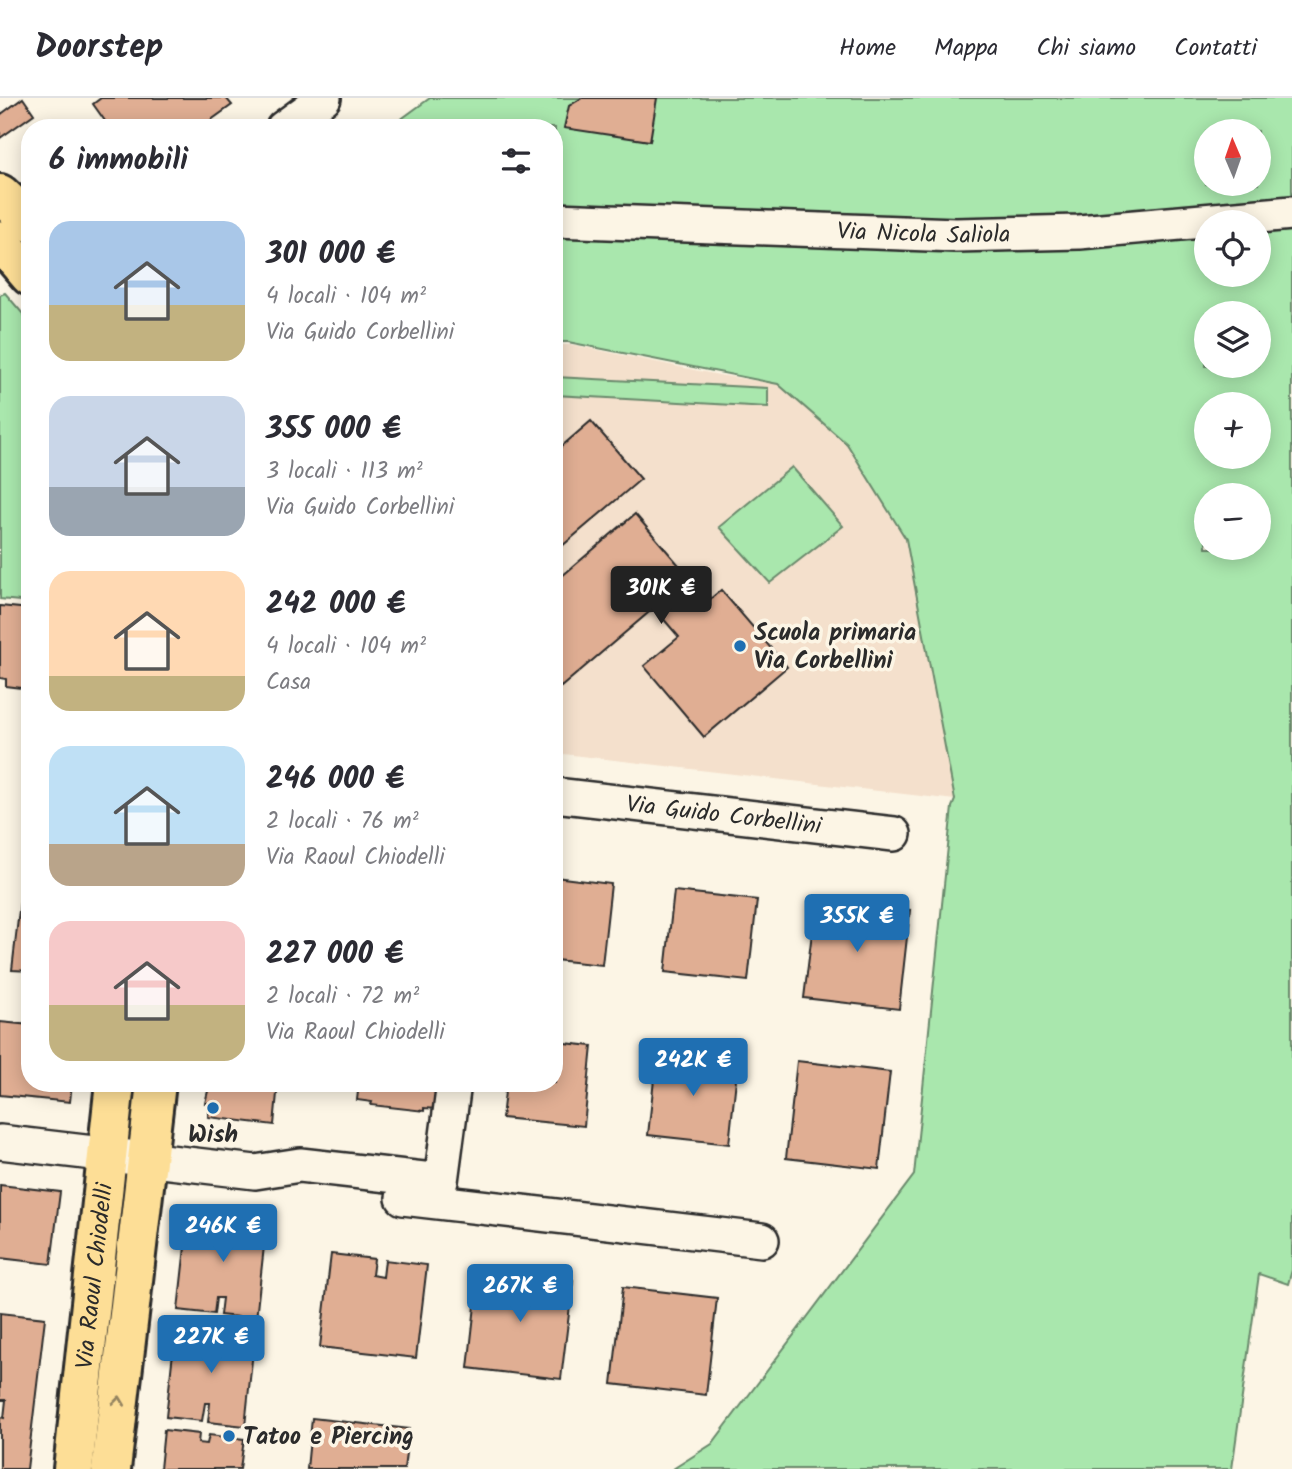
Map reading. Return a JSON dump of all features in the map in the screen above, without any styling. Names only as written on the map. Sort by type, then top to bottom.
[{"type":"main road","points":[[0,194],[21,214]]},
{"type":"main road","points":[[0,241],[21,266]]},
{"type":"main road","name":"Via Raoul Chiodelli","points":[[73,1469],[114,1092]]},
{"type":"main road","name":"Via Raoul Chiodelli","points":[[111,1469],[155,1092]]},
{"type":"street","points":[[296,119],[324,98]]},
{"type":"street","name":"Via Nicola Saliola","points":[[563,220],[956,235],[1079,232],[1292,213]]},
{"type":"street","name":"Via Guido Corbellini","points":[[563,796],[894,834]]},
{"type":"street","points":[[0,1142],[255,1172],[300,1165],[441,1181],[453,1092]]},
{"type":"street","points":[[255,1172],[267,1182],[762,1240]]},
{"type":"shaded area","name":"Scuola primaria Via Corbellini","points":[[563,345],[778,384],[847,444],[906,539],[955,800],[563,754]]},
{"type":"green space","points":[[430,98],[1292,98],[1292,1270],[1288,1284],[1259,1274],[1232,1469],[673,1469],[712,1444],[914,1175],[952,807],[955,800],[906,539],[847,444],[778,384],[563,342],[563,119],[401,119]]},
{"type":"green space","points":[[5,293],[21,312],[21,601],[0,599],[0,295]]},
{"type":"green space","points":[[563,377],[768,388],[768,407],[563,395]]},
{"type":"green space","points":[[792,467],[843,526],[770,583],[719,527]]},
{"type":"building","points":[[23,98],[34,114],[27,119],[21,119],[21,123],[0,138],[0,115]]},
{"type":"building","points":[[101,98],[226,98],[232,105],[213,119],[104,119],[93,104]]},
{"type":"building","points":[[582,98],[657,98],[650,141],[564,128],[569,106]]},
{"type":"building","points":[[591,421],[641,479],[563,545],[563,445]]},
{"type":"building","points":[[635,514],[709,600],[721,590],[787,667],[704,737],[644,666],[679,637],[654,608],[563,685],[563,575]]},
{"type":"building","points":[[0,606],[21,608],[21,688],[6,686],[6,679],[0,678]]},
{"type":"building","points":[[563,878],[611,884],[602,965],[563,961]]},
{"type":"building","points":[[674,891],[757,900],[748,981],[665,972]]},
{"type":"building","points":[[21,894],[21,970],[12,970]]},
{"type":"building","points":[[816,900],[910,910],[899,1009],[804,998]]},
{"type":"building","points":[[0,1022],[21,1024],[21,1092],[71,1092],[70,1102],[0,1095]]},
{"type":"building","points":[[563,1043],[592,1046],[584,1126],[502,1118],[505,1092],[563,1092]]},
{"type":"building","points":[[657,1052],[738,1061],[729,1144],[648,1135]]},
{"type":"building","points":[[797,1061],[890,1072],[879,1169],[786,1158]]},
{"type":"building","points":[[208,1092],[277,1092],[274,1125],[208,1117],[210,1103],[205,1103]]},
{"type":"building","points":[[358,1092],[440,1092],[438,1109],[424,1108],[424,1111],[371,1105],[372,1102],[357,1100]]},
{"type":"building","points":[[0,1185],[60,1192],[51,1264],[0,1258]]},
{"type":"building","points":[[189,1211],[267,1219],[256,1319],[220,1315],[222,1298],[216,1298],[214,1314],[178,1310]]},
{"type":"building","points":[[331,1254],[374,1259],[372,1275],[383,1277],[385,1260],[427,1265],[416,1358],[320,1347]]},
{"type":"building","points":[[479,1270],[573,1281],[561,1379],[468,1368]]},
{"type":"building","points":[[623,1287],[717,1298],[706,1395],[612,1384]]},
{"type":"building","points":[[0,1313],[45,1318],[27,1469],[0,1469],[0,1417],[4,1418],[6,1400],[0,1400]]},
{"type":"building","points":[[176,1324],[208,1327],[207,1337],[222,1338],[223,1329],[255,1332],[245,1426],[208,1422],[210,1403],[205,1403],[202,1421],[166,1417]]},
{"type":"building","points":[[312,1418],[409,1429],[404,1469],[307,1469]]},
{"type":"building","points":[[164,1430],[199,1434],[198,1443],[207,1444],[209,1435],[244,1439],[240,1469],[160,1469]]},
{"type":"place","name":"Scuola primaria Via Corbellini","points":[[740,646]]},
{"type":"place","name":"Wish","points":[[213,1108]]},
{"type":"place","name":"Tatoo e Piercing","points":[[229,1436]]}]
